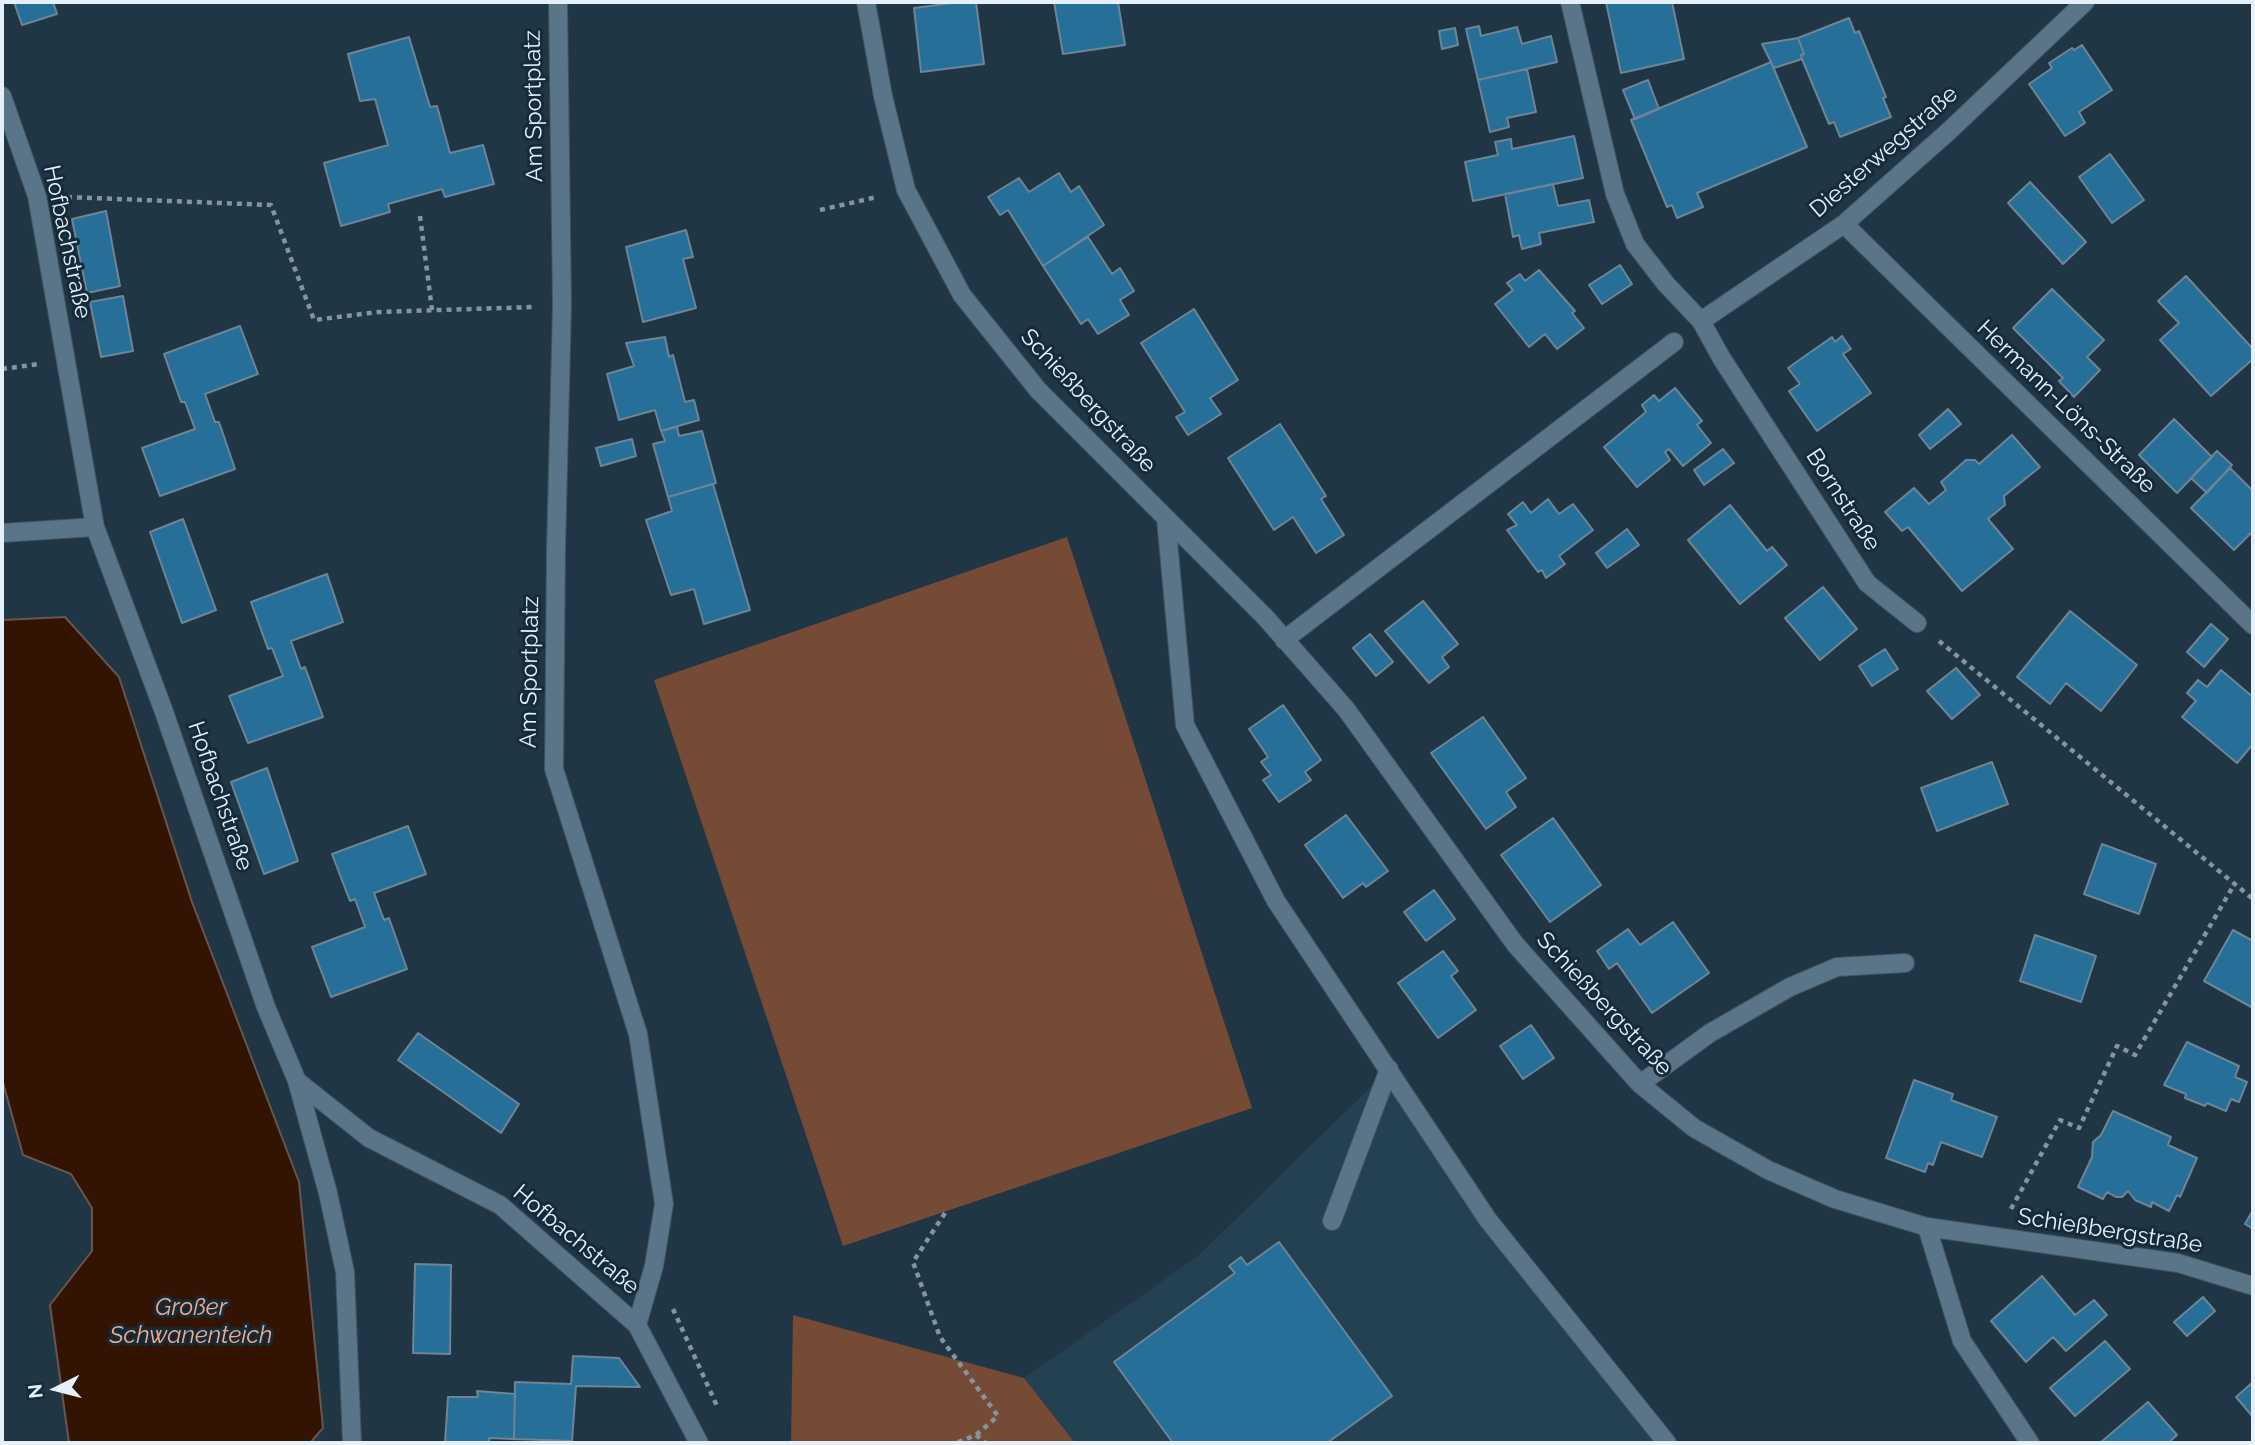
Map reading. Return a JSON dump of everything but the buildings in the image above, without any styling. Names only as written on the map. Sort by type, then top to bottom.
[{"type":"street","name":"Am Sportplatz","points":[[558,2],[562,304],[554,769],[638,1034],[664,1204],[654,1266],[638,1325]]},
{"type":"street","name":"Schießbergstraße","points":[[866,2],[883,96],[906,190],[962,295],[1038,390],[1284,640],[1346,709],[1515,944],[1640,1084],[1694,1128],[1768,1170],[1835,1199],[1927,1227],[2178,1263],[2253,1286]]},
{"type":"street","name":"Bornstraße","points":[[1570,2],[1615,194],[1635,244],[1666,284],[1701,321],[1722,359],[1867,583],[1917,623]]},
{"type":"street","name":"Diesterwegstraße","points":[[1701,321],[1844,224],[1949,131],[2085,2]]},
{"type":"street","name":"Hofbachstraße","points":[[2,96],[37,196],[95,527],[163,709],[267,1007],[298,1081],[328,1193],[345,1272],[352,1443]]},
{"type":"street","name":"Hermann-Löns-Straße","points":[[1844,224],[2253,625]]},
{"type":"street","points":[[1284,640],[1674,342]]},
{"type":"street","points":[[1166,519],[1185,725],[1276,901],[1488,1220],[1667,1443]]},
{"type":"street","points":[[2,533],[95,527]]},
{"type":"street","points":[[1640,1084],[1710,1033],[1790,988],[1837,967],[1905,963]]},
{"type":"street","points":[[1332,1221],[1389,1069]]},
{"type":"street","name":"Hofbachstraße","points":[[298,1081],[369,1138],[500,1205],[638,1325],[699,1443]]},
{"type":"street","points":[[1927,1227],[1962,1341],[2030,1443]]},
{"type":"path","points":[[820,210],[906,190]]},
{"type":"path","points":[[37,196],[271,205],[314,320],[378,312],[518,309]]},
{"type":"path","points":[[420,216],[432,310]]},
{"type":"path","points":[[1917,623],[2253,899]]},
{"type":"path","points":[[1996,1237],[2060,1120],[2079,1128],[2117,1046],[2135,1055],[2235,883]]},
{"type":"path","points":[[945,1213],[913,1262],[940,1337],[998,1416],[976,1435],[956,1443]]},
{"type":"path","points":[[654,1266],[722,1418]]},
{"type":"path","points":[[976,1435],[986,1443]]},
{"type":"shaded area","points":[[1067,537],[1252,1108],[843,1246],[654,680]]},
{"type":"shaded area","points":[[1389,1069],[1488,1220],[1667,1443],[1075,1443],[1024,1378],[1198,1256]]},
{"type":"shaded area","points":[[793,1315],[1024,1378],[1075,1443],[791,1443]]},
{"type":"water","name":"Großer Schwanenteich","points":[[65,617],[119,677],[192,902],[299,1182],[323,1428],[310,1443],[69,1443],[50,1305],[92,1251],[92,1208],[71,1174],[23,1155],[2,1079],[2,620]]}]
